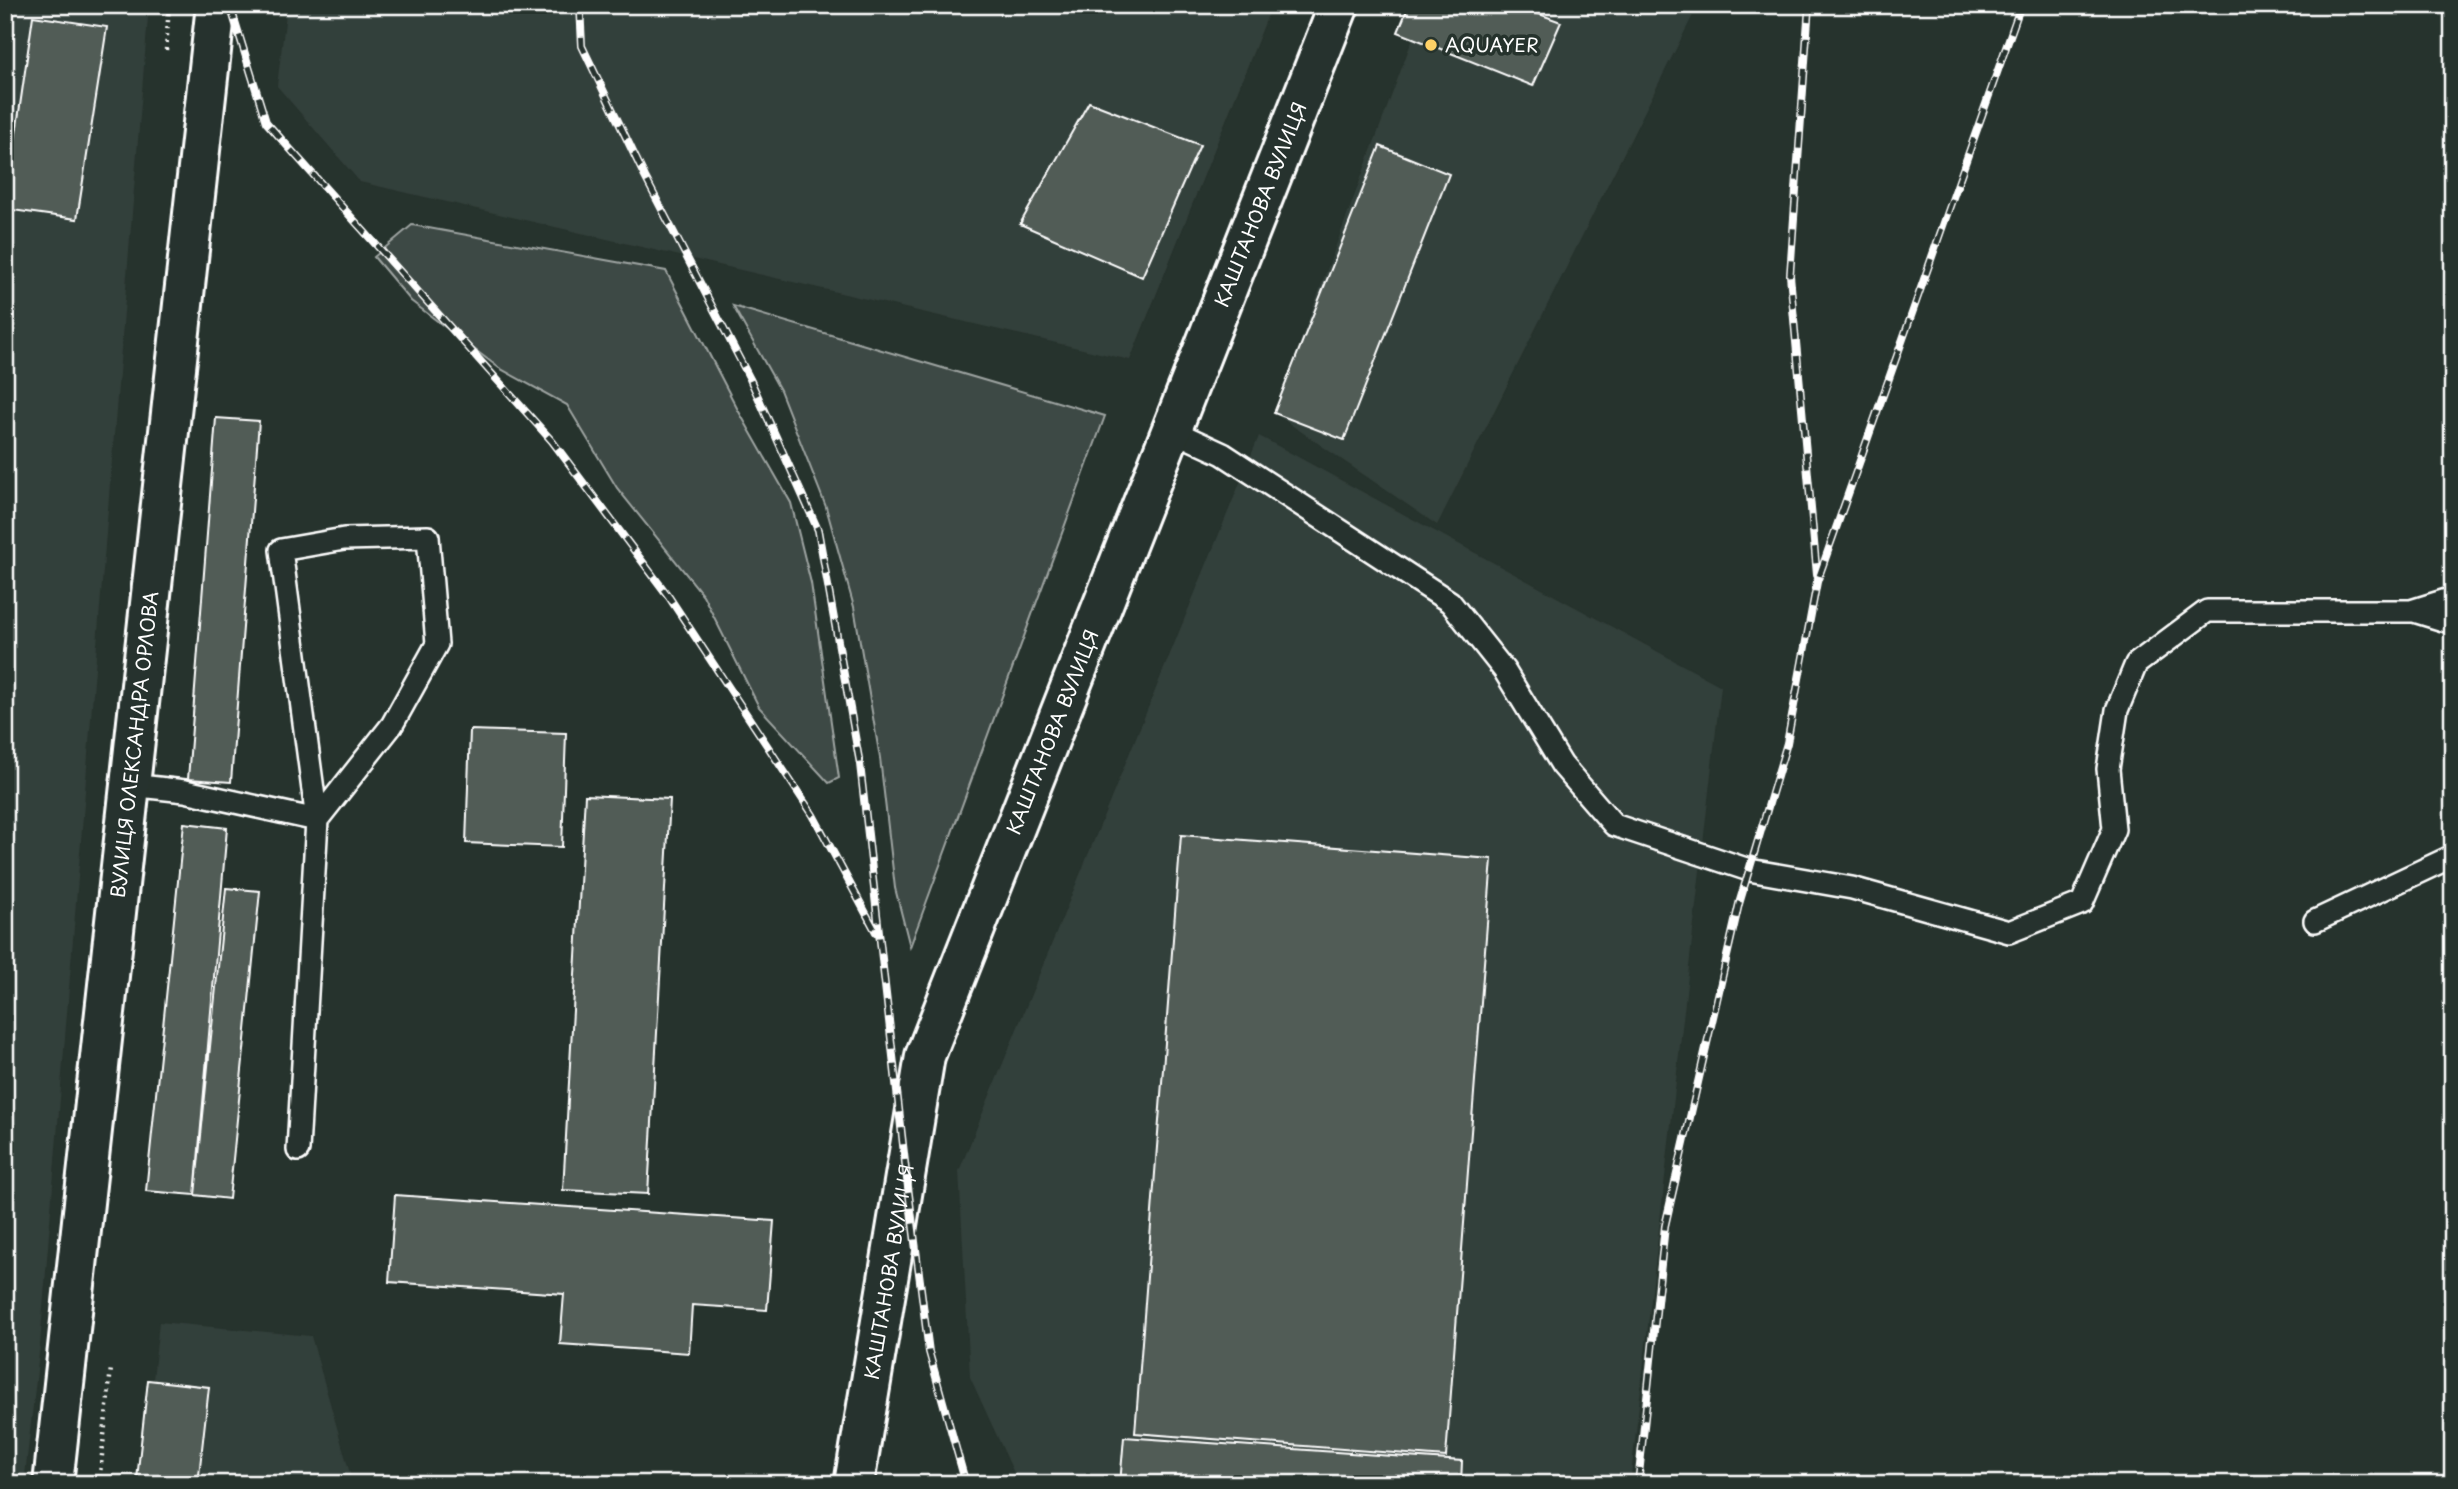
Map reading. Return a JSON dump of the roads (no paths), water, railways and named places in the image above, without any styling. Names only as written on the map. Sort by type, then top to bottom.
[{"type":"street","name":"ВУЛИЦЯ ОЛЕКСАНДРА ОРЛОВА","points":[[53,1484],[216,5]]},
{"type":"street","name":"КАШТАНОВА ВУЛИЦЯ","points":[[855,1484],[925,1056],[1339,5]]},
{"type":"lane","points":[[1171,430],[1223,454],[1450,602],[1504,670],[1562,765],[1614,825],[1749,870],[1852,888],[2009,932],[2082,903],[2114,829],[2108,769],[2117,710],[2136,664],[2207,611],[2414,611],[2453,623]]},
{"type":"lane","points":[[298,1150],[317,820],[281,550],[344,539],[428,537],[437,644],[392,724],[317,820]]},
{"type":"lane","points":[[2414,611],[2453,598]]},
{"type":"lane","points":[[130,785],[185,791],[317,820]]},
{"type":"lane","points":[[2315,921],[2453,856]]},
{"type":"railway","points":[[230,5],[266,122],[552,441],[669,597],[813,815],[876,932]]},
{"type":"railway","points":[[580,5],[582,46],[645,177],[750,379],[818,530],[860,764],[929,1352],[966,1484]]},
{"type":"railway","points":[[1809,5],[1790,275],[1817,575]]},
{"type":"railway","points":[[1638,1484],[1665,1226],[1739,904],[1787,743],[1817,582],[2021,5]]},
{"type":"place","name":"AQUAYER","points":[[1431,45]]}]
